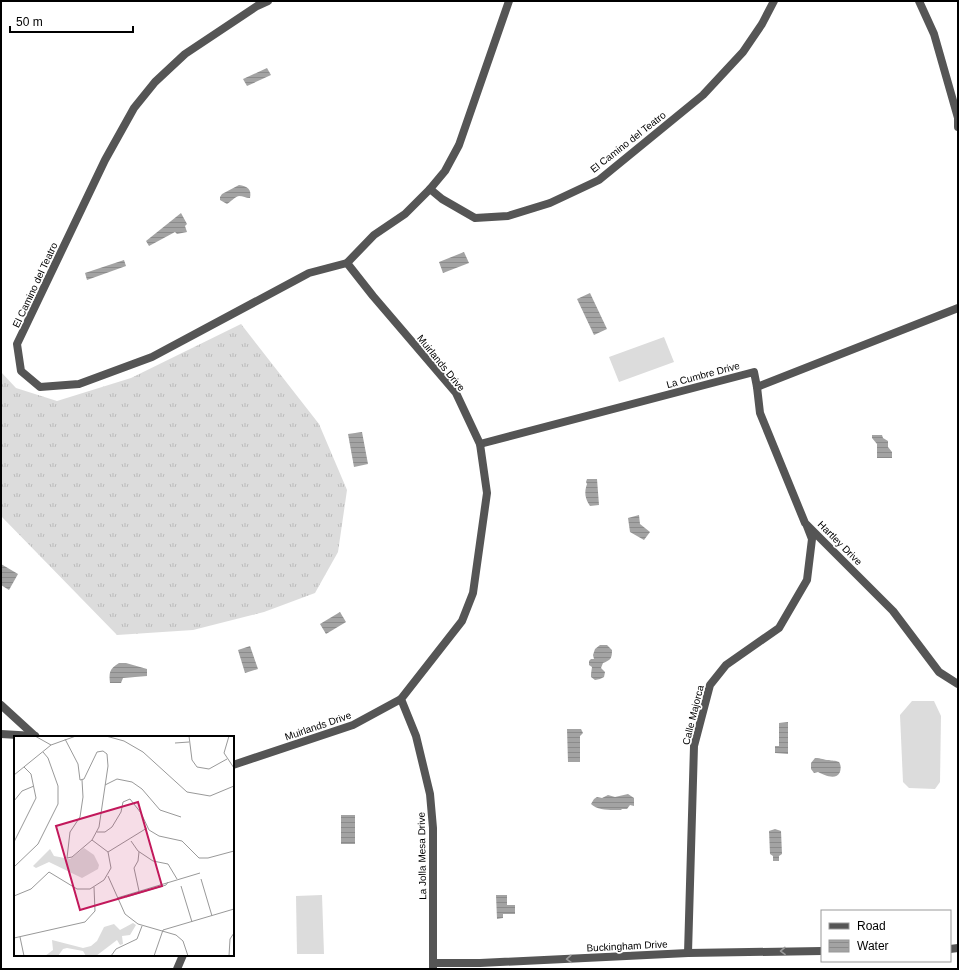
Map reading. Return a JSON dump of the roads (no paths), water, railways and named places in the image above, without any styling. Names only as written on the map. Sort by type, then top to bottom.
[{"type":"street","name":"El Camino del Teatro","points":[[268,1],[257,6],[185,54],[155,82],[134,108],[105,160],[17,344],[20,371],[40,387],[79,384],[152,357],[309,273],[347,263]]},
{"type":"street","points":[[347,263],[374,235],[405,214],[430,189],[445,171],[459,145],[509,1]]},
{"type":"street","name":"El Camino del Teatro","points":[[430,189],[442,200],[475,218],[508,216],[550,203],[599,180],[703,95],[743,52],[762,24],[774,1]]},
{"type":"street","points":[[919,1],[934,34],[958,118],[958,127]]},
{"type":"street","name":"Muirlands Drive","points":[[234,765],[353,725],[401,699],[462,621],[473,593],[487,493],[480,444],[456,393],[373,296],[347,263]]},
{"type":"street","points":[[757,387],[958,308]]},
{"type":"street","name":"La Cumbre Drive","points":[[480,444],[754,372],[757,387]]},
{"type":"street","name":"Hartley Drive","points":[[757,387],[760,413],[805,523],[893,611],[939,672],[958,684]]},
{"type":"street","name":"Calle Majorca","points":[[688,953],[694,746],[710,685],[726,666],[779,628],[807,580],[812,539],[805,523]]},
{"type":"street","name":"La Jolla Mesa Drive","points":[[401,699],[416,736],[430,794],[433,828],[433,966]]},
{"type":"street","points":[[1,705],[34,736]]},
{"type":"street","points":[[1,734],[24,736]]},
{"type":"street","name":"Buckingham Drive","points":[[433,966],[688,953],[821,951]]},
{"type":"street","points":[[177,969],[183,956]]},
{"type":"water","points":[[267,68],[271,75],[247,86],[243,79]]},
{"type":"water","points":[[239,185],[250,190],[250,198],[239,196],[227,204],[220,200],[222,194]]},
{"type":"water","points":[[181,213],[187,224],[185,226],[187,232],[177,234],[175,232],[149,246],[146,241]]},
{"type":"water","points":[[464,252],[469,263],[443,273],[439,262]]},
{"type":"water","points":[[124,260],[126,266],[87,280],[85,273]]},
{"type":"water","points":[[590,293],[607,329],[594,335],[577,299]]},
{"type":"water","points":[[362,432],[368,464],[354,467],[348,434]]},
{"type":"water","points":[[872,435],[882,435],[883,438],[888,441],[888,447],[892,452],[892,458],[877,458],[877,444],[872,438]]},
{"type":"water","points":[[587,479],[597,479],[599,505],[590,506],[587,501],[585,493]]},
{"type":"water","points":[[639,515],[640,524],[650,532],[644,540],[630,532],[628,518]]},
{"type":"water","points":[[1,564],[18,574],[9,590],[1,585]]},
{"type":"water","points":[[340,612],[346,622],[326,634],[320,624]]},
{"type":"water","points":[[600,645],[607,645],[612,650],[612,655],[609,660],[603,663],[601,668],[605,672],[604,677],[595,680],[591,677],[592,667],[589,665],[589,661],[594,659],[593,655],[595,649]]},
{"type":"water","points":[[250,646],[258,669],[245,673],[238,650]]},
{"type":"water","points":[[119,663],[126,663],[147,669],[147,676],[123,678],[121,683],[110,683],[110,672],[113,667]]},
{"type":"water","points":[[788,722],[788,754],[775,753],[775,746],[779,746],[779,723]]},
{"type":"water","points":[[567,729],[581,729],[583,733],[580,736],[580,762],[568,762]]},
{"type":"water","points":[[815,758],[839,762],[841,767],[840,772],[838,775],[833,777],[818,772],[814,773],[811,769],[811,763]]},
{"type":"water","points":[[628,794],[634,798],[634,806],[630,805],[627,809],[605,810],[597,808],[591,804],[597,797],[602,798],[608,795],[615,797]]},
{"type":"water","points":[[341,815],[355,815],[355,844],[341,844]]},
{"type":"water","points":[[775,829],[781,831],[782,854],[779,856],[779,861],[773,861],[773,856],[770,854],[769,831]]},
{"type":"water","points":[[496,895],[507,895],[507,905],[515,905],[515,914],[503,914],[503,918],[497,919]]}]
